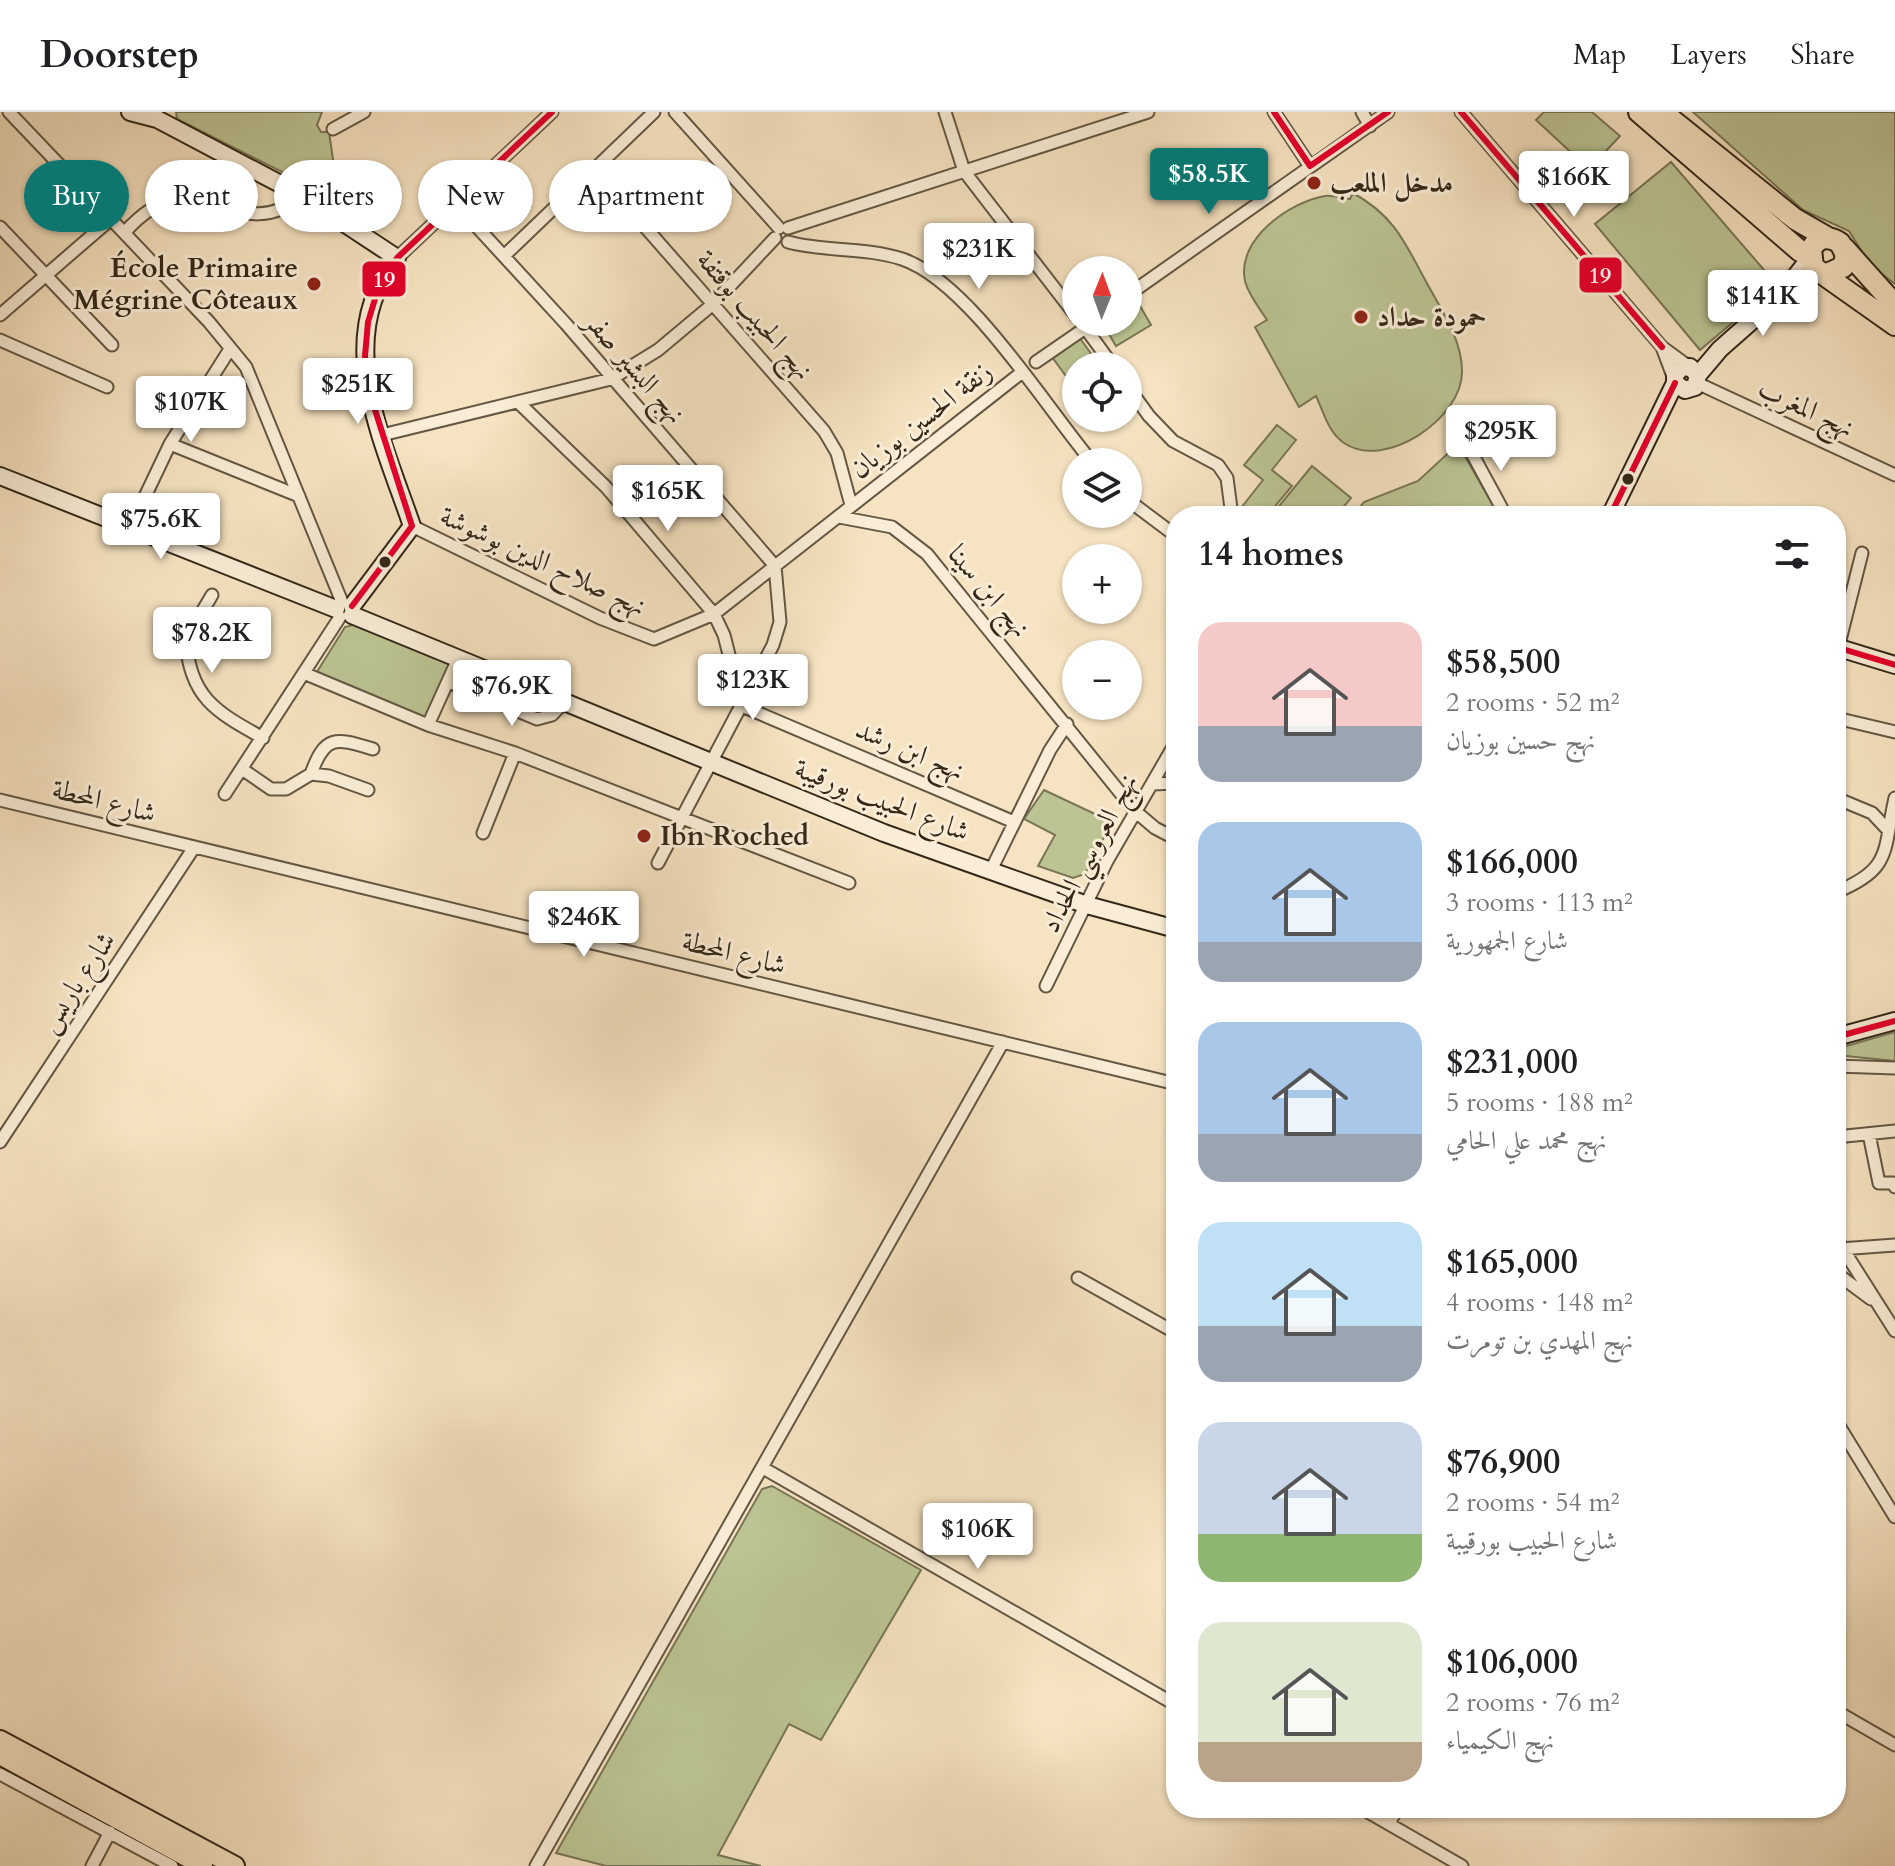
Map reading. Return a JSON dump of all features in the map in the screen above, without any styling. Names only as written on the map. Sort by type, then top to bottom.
[{"type":"highway","points":[[1639,112],[1800,251],[1895,325]]},
{"type":"highway","points":[[1662,112],[1795,219],[1836,243],[1895,305]]},
{"type":"highway","points":[[1818,265],[1814,243],[1836,243]]},
{"type":"highway","points":[[1818,265],[1843,267],[1836,243]]},
{"type":"main road","points":[[0,1740],[235,1866]]},
{"type":"main road","points":[[0,1755],[203,1866]]},
{"type":"street","points":[[9,112],[55,160]]},
{"type":"street","points":[[130,112],[160,116],[274,180]]},
{"type":"street","points":[[333,129],[364,112]]},
{"type":"street","points":[[502,160],[552,112]]},
{"type":"street","points":[[607,160],[654,112]]},
{"type":"street","points":[[675,112],[781,231],[780,243],[884,254],[932,274],[961,297],[1081,448]]},
{"type":"street","points":[[945,112],[964,171],[1062,298]]},
{"type":"street","points":[[382,435],[520,404],[611,379],[658,350],[713,304],[781,231],[1148,112]]},
{"type":"street","points":[[1274,112],[1310,166]]},
{"type":"street","points":[[1362,112],[1370,126]]},
{"type":"street","points":[[1142,285],[1388,112]]},
{"type":"street","points":[[1461,112],[1687,378]]},
{"type":"street","points":[[129,227],[143,211],[165,199],[185,197],[255,215],[274,211]]},
{"type":"street","points":[[505,255],[549,214]]},
{"type":"street","points":[[0,227],[112,345]]},
{"type":"street","points":[[0,315],[97,232]]},
{"type":"street","points":[[125,232],[246,367],[344,610]]},
{"type":"street","points":[[358,232],[397,258]]},
{"type":"street","points":[[225,794],[306,674],[344,610],[412,526],[366,384],[364,351],[374,302],[383,279],[397,258],[425,232]]},
{"type":"street","name":"نهج البشير صفر","points":[[483,232],[775,566]]},
{"type":"street","name":"نهج الحبيب بوقتفة","points":[[650,232],[832,442],[851,505]]},
{"type":"street","points":[[1615,506],[1648,440],[1687,378],[1818,265]]},
{"type":"street","points":[[1036,362],[1071,336]]},
{"type":"street","points":[[0,340],[107,387]]},
{"type":"street","name":"نهج المغرب","points":[[1662,347],[1687,378],[1895,475]]},
{"type":"street","points":[[130,528],[170,444],[230,349]]},
{"type":"street","name":"زنقة الحسين بوزيان","points":[[851,505],[1021,373]]},
{"type":"street","points":[[520,404],[606,487],[714,614],[727,643],[742,706]]},
{"type":"street","points":[[1142,406],[1173,441],[1218,465],[1227,478],[1231,506]]},
{"type":"street","points":[[170,444],[299,496]]},
{"type":"street","points":[[1468,446],[1501,506]]},
{"type":"street","name":"شارع الحبيب بورقيبة","points":[[0,476],[344,610],[884,833],[992,868],[1087,905],[1166,926]]},
{"type":"street","name":"نهج صلاح الدين بوشوشة","points":[[412,526],[634,633],[654,639],[714,614],[851,505]]},
{"type":"street","points":[[1142,510],[1166,528]]},
{"type":"street","name":"نهج ابن سينا","points":[[839,517],[892,527],[927,554],[1135,811],[1166,834]]},
{"type":"street","points":[[1846,614],[1862,553]]},
{"type":"street","points":[[658,863],[766,662],[780,622],[775,566]]},
{"type":"street","points":[[212,595],[186,639],[196,680],[209,705],[263,738]]},
{"type":"street","points":[[1846,651],[1895,665]]},
{"type":"street","points":[[428,725],[458,659]]},
{"type":"street","points":[[306,674],[428,725],[515,753],[849,883]]},
{"type":"street","points":[[449,682],[537,719],[552,715],[564,702]]},
{"type":"street","name":"نهج ابن رشد","points":[[742,706],[1014,822]]},
{"type":"street","points":[[1846,720],[1895,732]]},
{"type":"street","points":[[992,868],[1067,724]]},
{"type":"street","points":[[242,769],[271,789],[286,789],[311,774],[322,748],[332,741],[346,741],[373,749]]},
{"type":"street","points":[[483,833],[515,753]]},
{"type":"street","name":"نهج العروسي الحداد","points":[[1046,986],[1135,811],[1166,760]]},
{"type":"street","points":[[311,774],[329,776],[368,790]]},
{"type":"street","points":[[1153,784],[1166,783]]},
{"type":"street","points":[[1846,887],[1873,872],[1891,849],[1888,830],[1895,798]]},
{"type":"street","name":"شارع المحطة","points":[[0,800],[1166,1082]]},
{"type":"street","points":[[1846,802],[1872,813],[1888,830]]},
{"type":"street","name":"شارع باريس","points":[[0,1142],[193,849]]},
{"type":"street","points":[[1846,1034],[1895,1021]]},
{"type":"street","points":[[536,1866],[1003,1042]]},
{"type":"street","points":[[1846,1066],[1892,1068]]},
{"type":"street","points":[[1846,1136],[1895,1131]]},
{"type":"street","points":[[1869,1134],[1878,1178],[1881,1184],[1894,1185]]},
{"type":"street","points":[[1846,1248],[1895,1245]]},
{"type":"street","points":[[1846,1259],[1895,1331]]},
{"type":"street","points":[[1078,1278],[1166,1327]]},
{"type":"street","points":[[1846,1281],[1880,1308]]},
{"type":"street","points":[[1846,1437],[1895,1517]]},
{"type":"street","points":[[763,1468],[1166,1699]]},
{"type":"street","points":[[1846,1717],[1895,1745]]},
{"type":"street","points":[[0,1774],[171,1866]]},
{"type":"street","points":[[1380,1818],[1462,1866]]},
{"type":"street","points":[[1389,1823],[1392,1818]]},
{"type":"street","points":[[92,1866],[110,1832]]},
{"type":"green space","points":[[176,112],[322,112],[317,125],[321,132],[329,132],[333,160],[274,160],[274,168],[177,119]]},
{"type":"green space","points":[[1544,112],[1592,112],[1620,136],[1589,169],[1536,120]]},
{"type":"green space","points":[[1693,112],[1895,112],[1895,284],[1871,266],[1849,231],[1803,210]]},
{"type":"green space","points":[[1671,162],[1777,285],[1700,350],[1595,224]]},
{"type":"green space","points":[[1353,193],[1387,218],[1402,239],[1448,322],[1461,358],[1459,389],[1436,422],[1400,445],[1380,450],[1361,450],[1339,439],[1327,422],[1316,396],[1299,407],[1255,327],[1267,320],[1245,281],[1244,266],[1249,251],[1268,225],[1282,214],[1311,200],[1328,196],[1350,199]]},
{"type":"green space","points":[[1142,309],[1151,325],[1142,330]]},
{"type":"green space","points":[[1110,336],[1133,336],[1116,346]]},
{"type":"green space","points":[[1079,337],[1090,352],[1062,352],[1062,371],[1052,357]]},
{"type":"green space","points":[[1277,425],[1296,440],[1272,470],[1292,486],[1275,506],[1243,506],[1263,480],[1244,465]]},
{"type":"green space","points":[[1458,444],[1493,506],[1361,506],[1364,502],[1418,481]]},
{"type":"green space","points":[[1312,466],[1351,498],[1344,506],[1279,506]]},
{"type":"green space","points":[[360,623],[451,661],[433,721],[315,675],[345,627]]},
{"type":"green space","points":[[1044,790],[1112,822],[1085,874],[1073,878],[1038,866],[1055,835],[1024,819]]},
{"type":"green space","points":[[1895,1032],[1895,1061],[1846,1056],[1846,1046]]},
{"type":"green space","points":[[772,1486],[921,1570],[821,1740],[789,1724],[718,1855],[761,1866],[606,1866],[556,1853],[762,1489]]},
{"type":"transit line","name":"19","points":[[352,606],[412,526],[369,391],[365,356],[368,322],[378,289],[397,258],[552,112]]},
{"type":"transit line","name":"19","points":[[1274,112],[1310,166],[1388,112]]},
{"type":"transit line","name":"19","points":[[1461,112],[1662,347]]},
{"type":"transit line","name":"19","points":[[1615,506],[1675,383]]},
{"type":"transit line","name":"19","points":[[1846,650],[1895,665]]},
{"type":"transit line","name":"19","points":[[1846,1034],[1895,1021]]},
{"type":"place","name":"مدخل الملعب","points":[[1314,183]]},
{"type":"place","name":"École Primaire Mégrine Côteaux","points":[[314,284]]},
{"type":"place","name":"حمودة حداد","points":[[1361,317]]},
{"type":"place","name":"Ibn Roched","points":[[644,836]]}]
